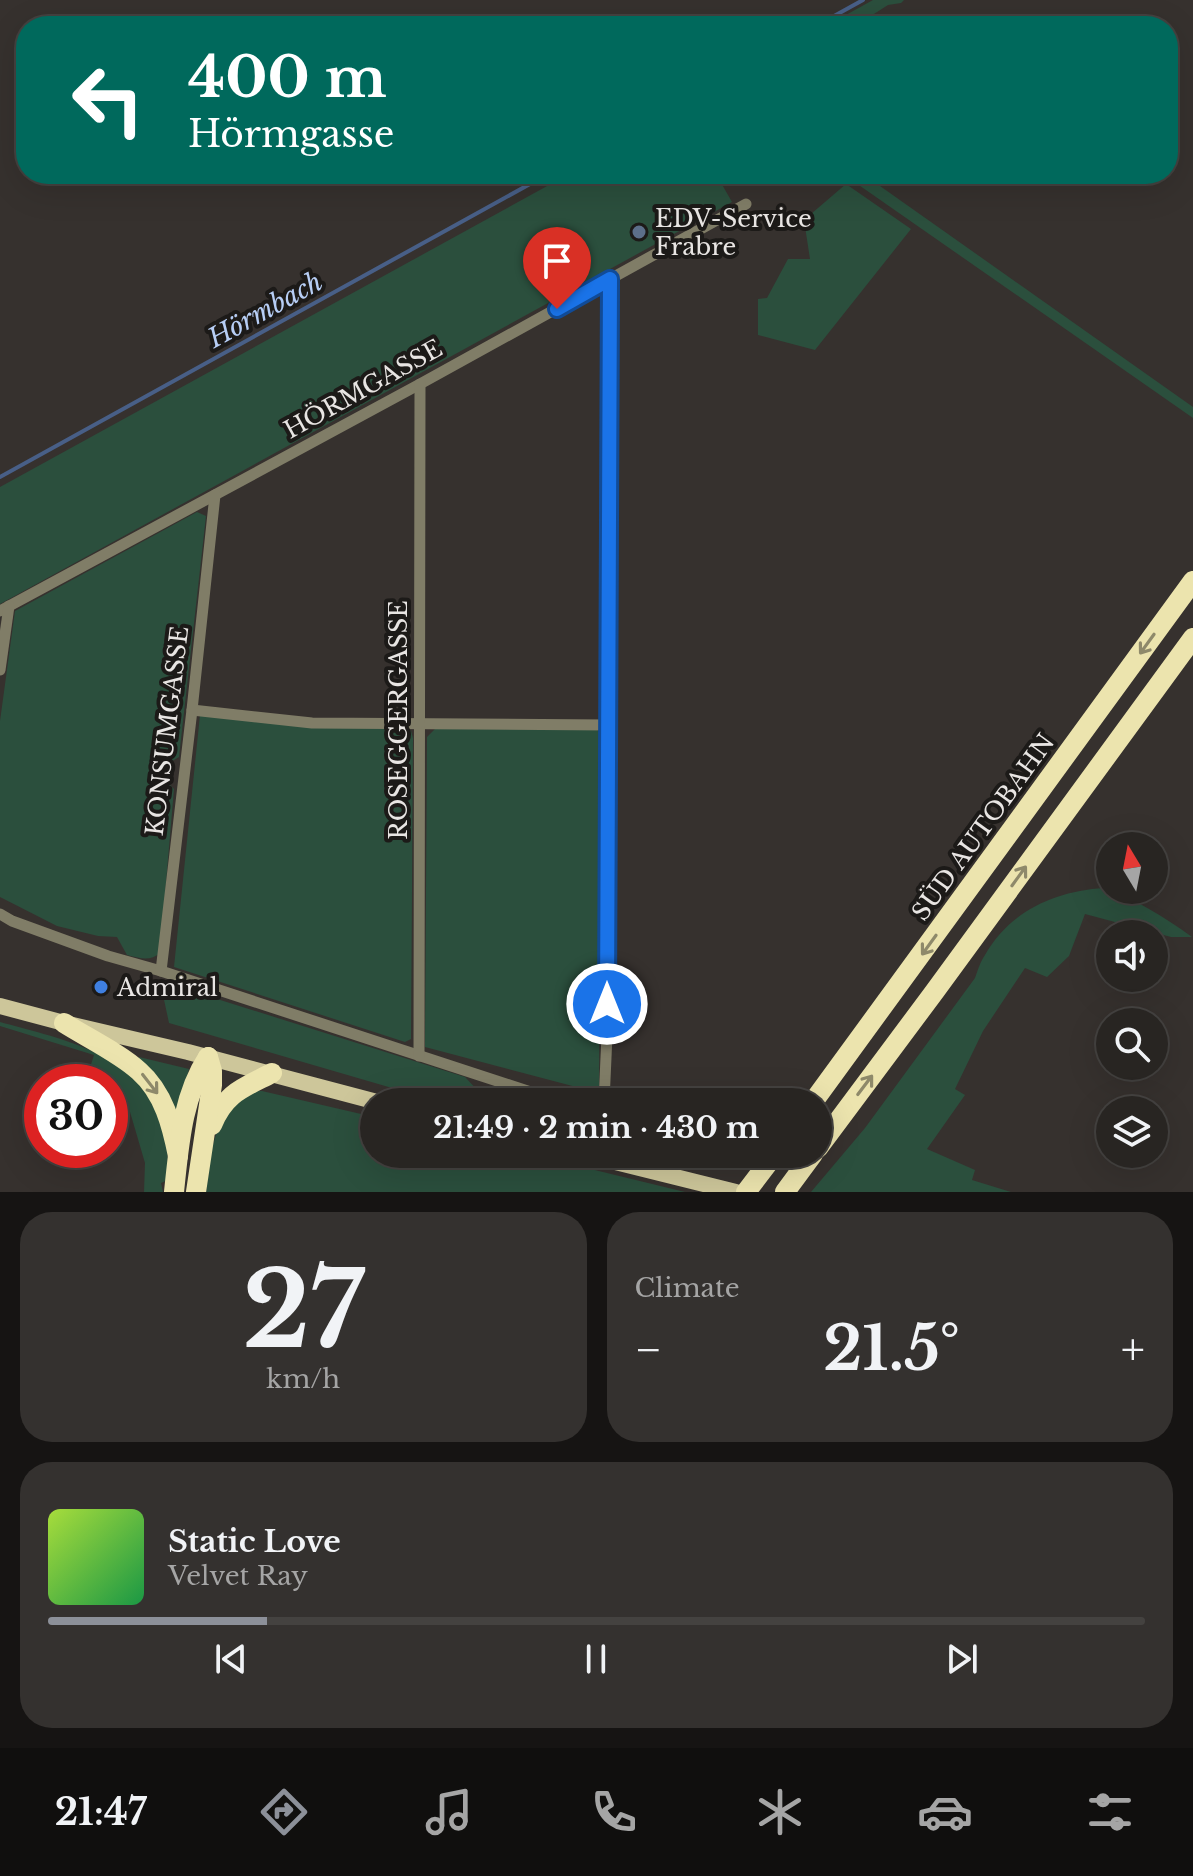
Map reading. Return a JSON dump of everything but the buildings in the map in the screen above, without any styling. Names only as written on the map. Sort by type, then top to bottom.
[{"type":"highway","name":"SÜD AUTOBAHN","points":[[823,1088],[1193,581]]},
{"type":"highway","points":[[832,1129],[1193,638]]},
{"type":"highway","points":[[64,1023],[140,1071],[158,1095],[171,1123],[178,1156]]},
{"type":"highway","points":[[174,1192],[184,1113],[196,1075],[208,1057]]},
{"type":"highway","points":[[196,1192],[212,1085],[208,1057]]},
{"type":"highway","points":[[200,1159],[222,1103],[239,1090],[272,1073]]},
{"type":"highway","points":[[746,1192],[764,1168]]},
{"type":"highway","points":[[785,1192],[803,1168]]},
{"type":"main road","points":[[0,1006],[360,1098]]},
{"type":"main road","points":[[640,1168],[736,1192]]},
{"type":"street","name":"HÖRMGASSE","points":[[4,608],[746,204]]},
{"type":"street","points":[[605,1088],[610,279]]},
{"type":"street","name":"ROSEGGERGASSE","points":[[419,1056],[420,384]]},
{"type":"street","name":"KONSUMGASSE","points":[[161,971],[215,495]]},
{"type":"street","points":[[0,670],[4,608]]},
{"type":"street","points":[[192,710],[312,723],[608,725]]},
{"type":"street","points":[[0,914],[108,956],[518,1088]]},
{"type":"green space","points":[[873,0],[904,0],[888,5],[871,16],[844,16]]},
{"type":"green space","points":[[551,184],[722,184],[732,202],[0,604],[0,487]]},
{"type":"green space","points":[[846,184],[911,229],[815,350],[758,335],[758,299],[767,298],[788,259],[810,259],[804,220]]},
{"type":"green space","points":[[857,184],[877,184],[1193,407],[1193,418]]},
{"type":"green space","points":[[197,512],[206,516],[179,757],[169,763],[167,782],[174,789],[160,953],[152,958],[140,958],[127,955],[117,937],[98,936],[57,926],[0,897],[0,721],[15,611]]},
{"type":"green space","points":[[200,715],[411,731],[411,1039],[405,1042],[174,967]]},
{"type":"green space","points":[[436,728],[596,729],[601,734],[599,1088],[580,1088],[425,1047],[427,737]]},
{"type":"green space","points":[[1096,889],[1096,904],[1140,904],[1168,920],[1107,920],[1085,914],[1069,956],[1047,977],[1025,968],[983,1031],[955,1089],[965,1095],[927,1149],[975,1170],[972,1180],[1011,1192],[811,1192],[865,1128],[975,978],[983,958],[1007,926],[1051,899]]},
{"type":"green space","points":[[1168,920],[1192,937],[1168,936]]},
{"type":"green space","points":[[160,981],[465,1077],[475,1088],[392,1088],[169,1023]]},
{"type":"green space","points":[[0,1022],[66,1041],[116,1064],[91,1064],[94,1055],[0,1026]]},
{"type":"green space","points":[[139,1059],[189,1069],[177,1119]]},
{"type":"green space","points":[[128,1073],[144,1088],[161,1115],[168,1180],[161,1183],[163,1192],[144,1192],[145,1163],[128,1105]]},
{"type":"green space","points":[[250,1091],[262,1091],[360,1114],[360,1168],[586,1168],[685,1192],[206,1192],[212,1148],[222,1114]]},
{"type":"waterway","name":"Hörmbach","points":[[834,16],[863,0]]},
{"type":"waterway","name":"Hörmbach","points":[[0,477],[530,184]]},
{"type":"place","name":"EDV-Service Frabre","points":[[639,232]]},
{"type":"place","name":"Admiral","points":[[101,987]]},
{"type":"route","points":[[557,309],[610,279],[607,1004]]}]
